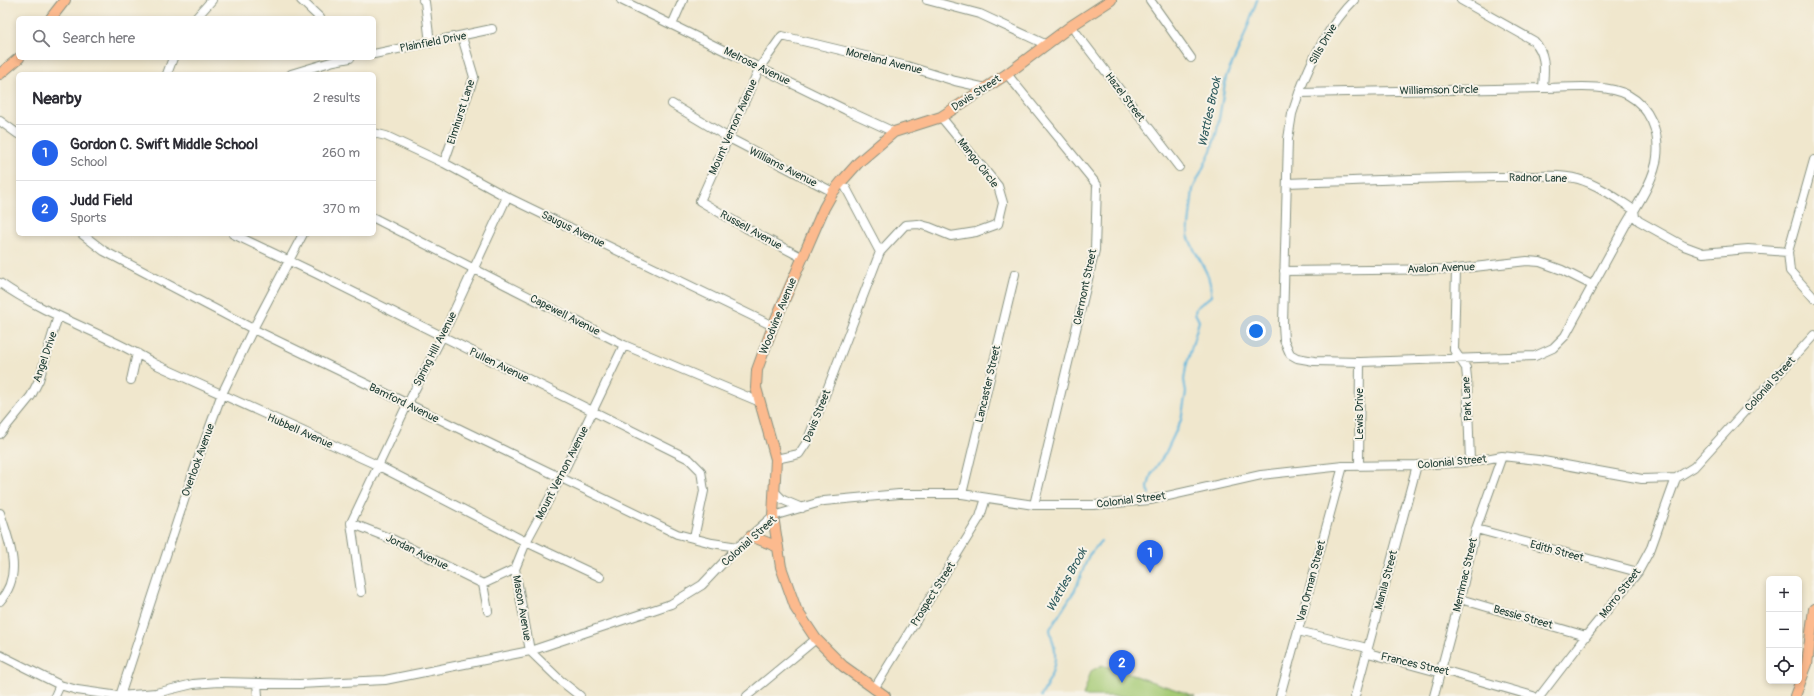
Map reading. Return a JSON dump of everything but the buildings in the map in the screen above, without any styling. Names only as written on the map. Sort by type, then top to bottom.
[{"type":"main road","points":[[53,16],[65,0]]},
{"type":"main road","name":"Davis Street","points":[[844,185],[859,162],[894,132],[941,116],[1007,74],[1071,26],[1111,0]]},
{"type":"main road","points":[[0,74],[17,60]]},
{"type":"main road","name":"Woodvine Avenue","points":[[776,459],[756,388],[757,370],[773,326],[833,192],[844,185]]},
{"type":"main road","points":[[776,459],[773,516],[781,567],[796,608],[816,639],[843,666],[885,696]]},
{"type":"main road","points":[[751,536],[778,547]]},
{"type":"main road","points":[[1795,696],[1807,664],[1814,609]]},
{"type":"street","points":[[198,16],[212,0]]},
{"type":"street","points":[[301,0],[318,16]]},
{"type":"street","points":[[424,0],[430,43]]},
{"type":"street","name":"Melrose Avenue","points":[[621,0],[894,132]]},
{"type":"street","points":[[672,25],[683,0]]},
{"type":"street","points":[[927,0],[980,14],[1047,45]]},
{"type":"street","points":[[1150,0],[1191,58]]},
{"type":"street","name":"Sills Drive","points":[[1299,93],[1308,70],[1328,31],[1354,0]]},
{"type":"street","points":[[1461,0],[1534,41],[1541,48],[1544,56],[1543,88]]},
{"type":"street","name":"Hazel Street","points":[[1071,26],[1179,167]]},
{"type":"street","name":"Plainfield Drive","points":[[376,54],[462,37],[492,29]]},
{"type":"street","name":"Mount Vernon Avenue","points":[[700,201],[760,67],[782,36]]},
{"type":"street","name":"Moreland Avenue","points":[[782,36],[907,66],[955,81],[986,88]]},
{"type":"street","name":"Elmhurst Lane","points":[[444,163],[474,77],[462,37]]},
{"type":"street","points":[[168,72],[172,60]]},
{"type":"street","points":[[297,72],[331,60]]},
{"type":"street","name":"Clermont Street","points":[[1007,74],[1097,185],[1095,250],[1034,505]]},
{"type":"street","name":"Williamson Circle","points":[[1606,88],[1627,94],[1642,107],[1651,119],[1656,132],[1657,158],[1653,171],[1634,210],[1565,336],[1553,348],[1545,353],[1535,356],[1360,362],[1314,361],[1297,358],[1290,354],[1284,340],[1283,324],[1288,138],[1292,114],[1299,93],[1606,88]]},
{"type":"street","name":"Williams Avenue","points":[[672,104],[729,138],[833,192]]},
{"type":"street","name":"Mango Circle","points":[[880,252],[905,225],[918,224],[951,236],[976,232],[998,224],[1003,203],[998,186],[941,116]]},
{"type":"street","points":[[0,121],[16,133]]},
{"type":"street","name":"Saugus Avenue","points":[[376,134],[386,136],[444,163],[507,197],[773,326]]},
{"type":"street","points":[[1814,160],[1788,252],[1790,271],[1814,298]]},
{"type":"street","name":"Radnor Lane","points":[[1287,183],[1552,177],[1577,179],[1596,186],[1634,210],[1635,217],[1639,221],[1695,251],[1711,253],[1748,249],[1788,252]]},
{"type":"street","points":[[844,185],[880,252]]},
{"type":"street","name":"Spring Hill Avenue","points":[[351,522],[377,465],[442,337],[507,197]]},
{"type":"street","name":"Russell Avenue","points":[[700,201],[746,228],[803,258]]},
{"type":"street","name":"Capewell Avenue","points":[[376,219],[624,345],[760,402]]},
{"type":"street","name":"Bamford Avenue","points":[[85,236],[104,251],[253,329],[407,405],[677,534],[738,547]]},
{"type":"street","name":"Pullen Avenue","points":[[237,236],[317,274],[689,459],[701,471],[704,490],[694,538]]},
{"type":"street","name":"Overlook Avenue","points":[[120,696],[192,476],[221,396],[253,329],[302,236]]},
{"type":"street","name":"Davis Street","points":[[776,459],[800,454],[807,442],[880,252]]},
{"type":"street","name":"Avalon Avenue","points":[[1284,272],[1456,268],[1527,261],[1540,262],[1562,270],[1592,285]]},
{"type":"street","name":"Park Lane","points":[[1456,268],[1454,350],[1466,368],[1470,462]]},
{"type":"street","name":"Lancaster Street","points":[[962,494],[1015,274]]},
{"type":"street","name":"Hubbell Avenue","points":[[0,283],[58,316],[138,353],[155,364],[221,396],[377,465],[526,542],[600,577]]},
{"type":"street","name":"Angel Drive","points":[[0,434],[31,396],[39,380],[58,316]]},
{"type":"street","name":"Colonial Street","points":[[0,655],[60,684],[84,691],[120,696],[156,693],[193,684],[219,682],[299,684],[377,680],[428,672],[530,651],[671,604],[702,585],[738,547],[773,516],[824,501],[899,494],[962,494],[1034,505],[1094,505],[1150,500],[1261,475],[1359,465],[1417,465],[1470,462],[1502,456],[1538,460],[1642,479],[1676,478],[1694,467],[1814,335]]},
{"type":"street","name":"Mount Vernon Avenue","points":[[515,569],[526,542],[561,478],[624,345]]},
{"type":"street","points":[[131,380],[138,353]]},
{"type":"street","name":"Lewis Drive","points":[[1359,465],[1360,362]]},
{"type":"street","name":"Merrimac Street","points":[[1434,696],[1460,599],[1476,529],[1502,456]]},
{"type":"street","name":"Manila Street","points":[[1355,696],[1417,465]]},
{"type":"street","name":"Van Orman Street","points":[[1280,696],[1343,466]]},
{"type":"street","name":"Morro Street","points":[[1540,696],[1638,572],[1651,548],[1676,478]]},
{"type":"street","points":[[774,491],[782,500],[802,508]]},
{"type":"street","name":"Prospect Street","points":[[874,688],[980,517],[986,498]]},
{"type":"street","points":[[0,513],[14,557],[14,571],[10,585],[0,601]]},
{"type":"street","points":[[351,522],[362,592]]},
{"type":"street","name":"Jordan Avenue","points":[[351,522],[394,540],[482,584]]},
{"type":"street","name":"Edith Street","points":[[1476,529],[1638,572]]},
{"type":"street","points":[[488,611],[482,584],[515,569]]},
{"type":"street","name":"Mason Avenue","points":[[515,569],[530,651],[580,696]]},
{"type":"street","name":"Bessie Street","points":[[1460,599],[1586,636]]},
{"type":"street","name":"Frances Street","points":[[1298,631],[1363,647],[1372,654],[1446,671],[1533,696]]},
{"type":"street","points":[[747,696],[816,639]]},
{"type":"street","points":[[257,683],[258,696]]},
{"type":"street","points":[[55,696],[60,684]]},
{"type":"green space","points":[[1102,665],[1195,696],[1083,696],[1091,671]]},
{"type":"waterway","name":"Wattles Brook","points":[[1149,494],[1148,487],[1151,475],[1166,452],[1181,420],[1186,392],[1184,380],[1186,367],[1199,321],[1195,313],[1196,308],[1211,296],[1211,288],[1206,272],[1188,235],[1193,189],[1211,151],[1217,131],[1226,77],[1242,42],[1257,0]]},
{"type":"waterway","name":"Wattles Brook","points":[[1041,696],[1047,686],[1053,669],[1055,657],[1050,629],[1075,590],[1089,555],[1101,541]]},
{"type":"place","name":"Gordon C. Swift Middle School","points":[[1150,573]]},
{"type":"place","name":"Judd Field","points":[[1122,683]]}]
